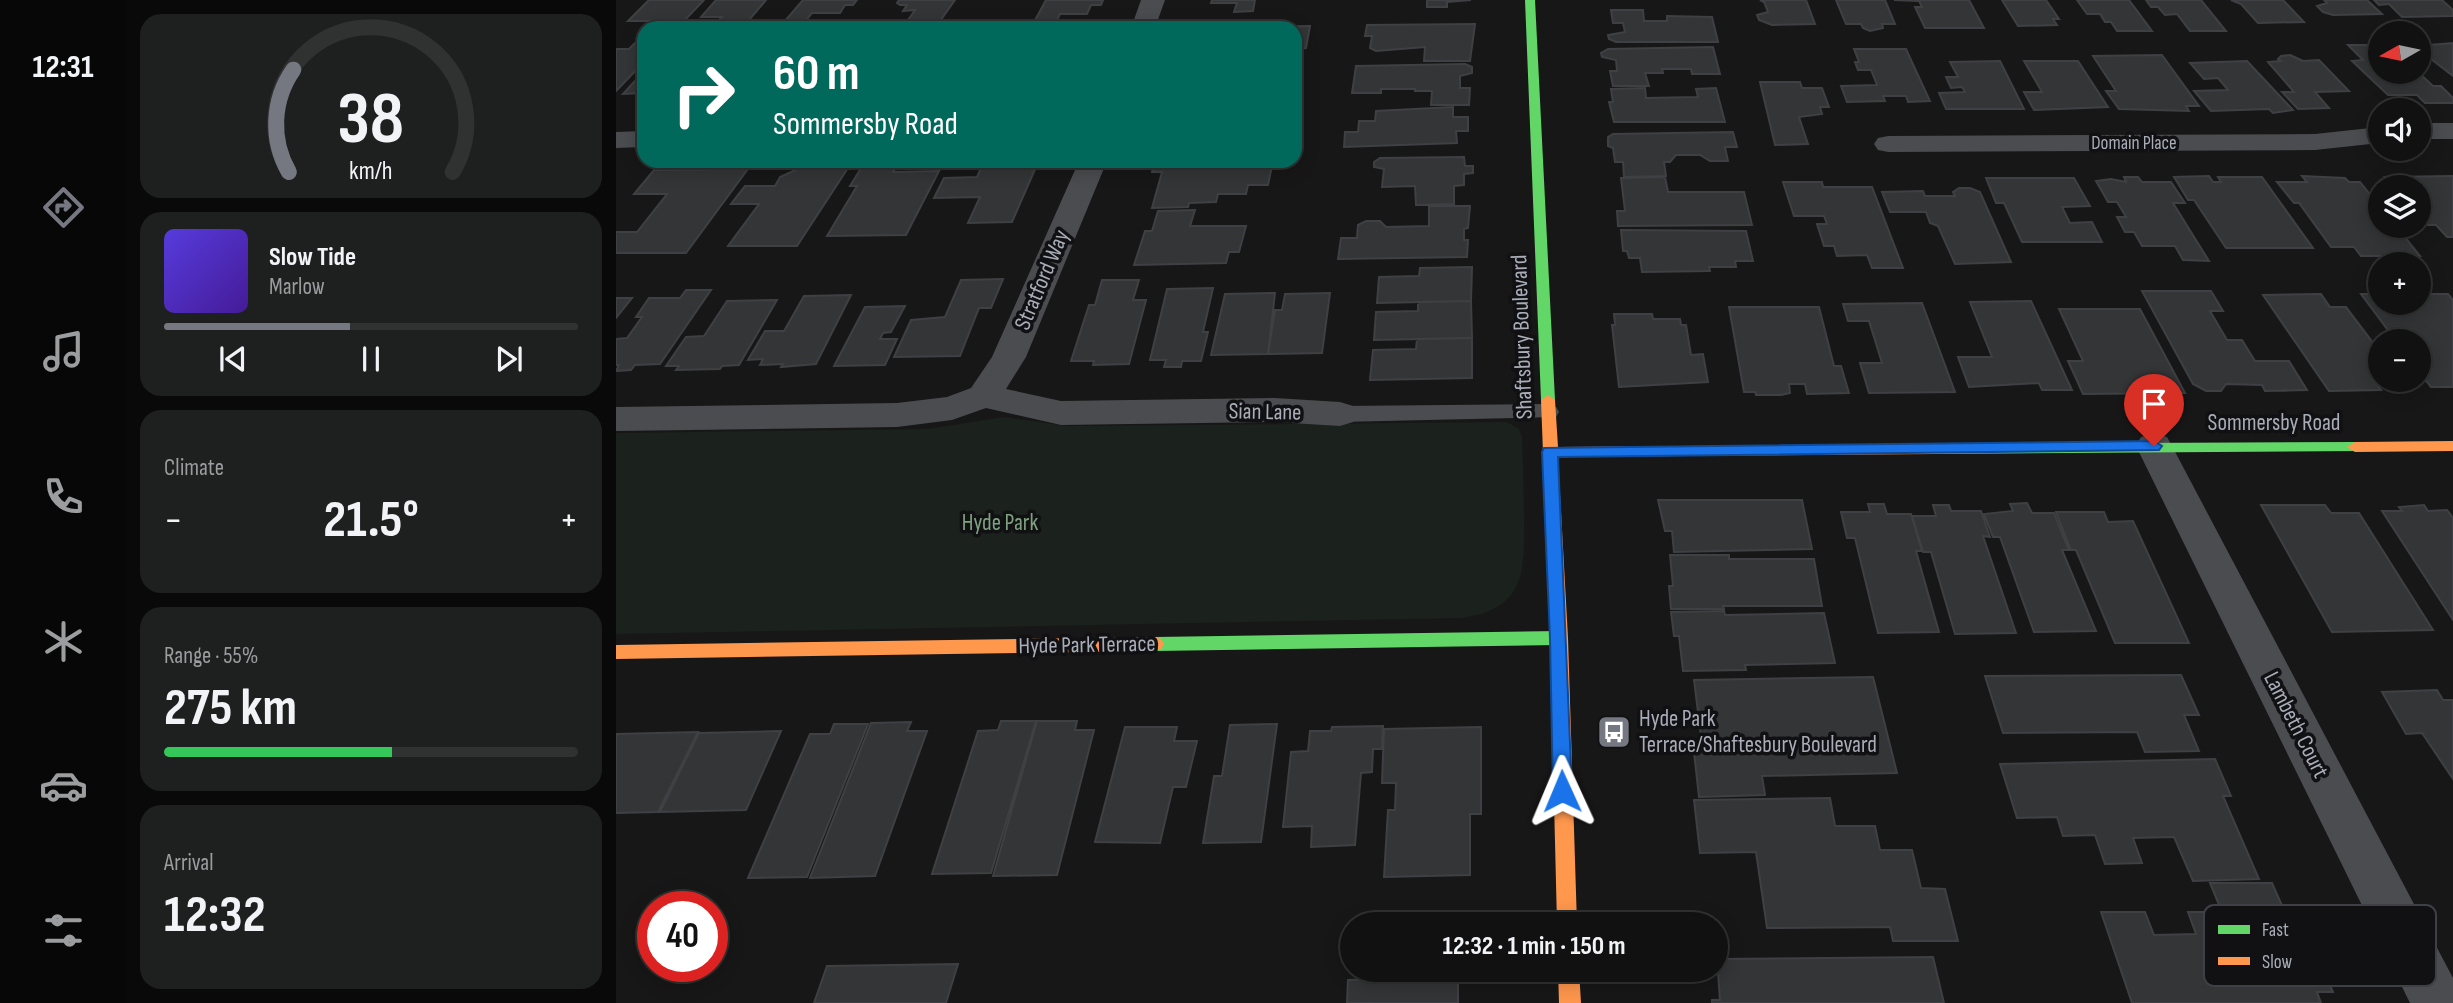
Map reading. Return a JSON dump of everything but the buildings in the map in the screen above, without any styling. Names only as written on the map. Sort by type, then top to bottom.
[{"type":"street","points":[[1146,21],[1153,0]]},
{"type":"street","name":"Shaftsbury Boulevard","points":[[1530,0],[1559,638],[1567,912]]},
{"type":"street","points":[[2431,131],[2453,131]]},
{"type":"street","name":"Domain Place","points":[[1888,144],[2315,142],[2368,136]]},
{"type":"street","points":[[616,140],[637,139]]},
{"type":"street","name":"Stratford Way","points":[[984,396],[1009,357],[1090,168]]},
{"type":"street","points":[[616,419],[897,415],[952,408],[984,396]]},
{"type":"street","name":"Sian Lane","points":[[984,396],[1024,407],[1061,413],[1275,410],[1340,414]]},
{"type":"street","name":"Lambeth Court","points":[[2154,446],[2388,905]]},
{"type":"street","name":"Sommersby Road","points":[[1550,452],[2453,446]]},
{"type":"street","name":"Hyde Park Terrace","points":[[616,652],[1559,638]]},
{"type":"street","points":[[1569,982],[1570,1003]]},
{"type":"street","name":"Lambeth Court","points":[[2429,986],[2438,1003]]},
{"type":"lane","name":"Sian Lane","points":[[1340,414],[1548,412]]},
{"type":"green space","name":"Hyde Park","points":[[1004,417],[1067,426],[1507,422],[1519,429],[1522,437],[1524,556],[1517,585],[1498,607],[1482,614],[1461,618],[616,634],[616,433],[928,429]]},
{"type":"traffic: fast","points":[[1530,0],[1548,400]]},
{"type":"traffic: fast","points":[[1936,449],[2355,447]]},
{"type":"traffic: fast","points":[[1155,644],[1559,638]]},
{"type":"traffic: slow","points":[[1548,400],[1559,638],[1567,912]]},
{"type":"traffic: slow","points":[[2355,447],[2453,446]]},
{"type":"traffic: slow","points":[[1550,452],[1936,449]]},
{"type":"traffic: slow","points":[[616,652],[1155,644]]},
{"type":"traffic: slow","points":[[1569,982],[1570,1003]]},
{"type":"place","name":"Hyde Park Terrace/Shaftesbury Boulevard","points":[[1614,732]]},
{"type":"route","points":[[1562,791],[1559,638],[1550,452],[2154,446]]}]
